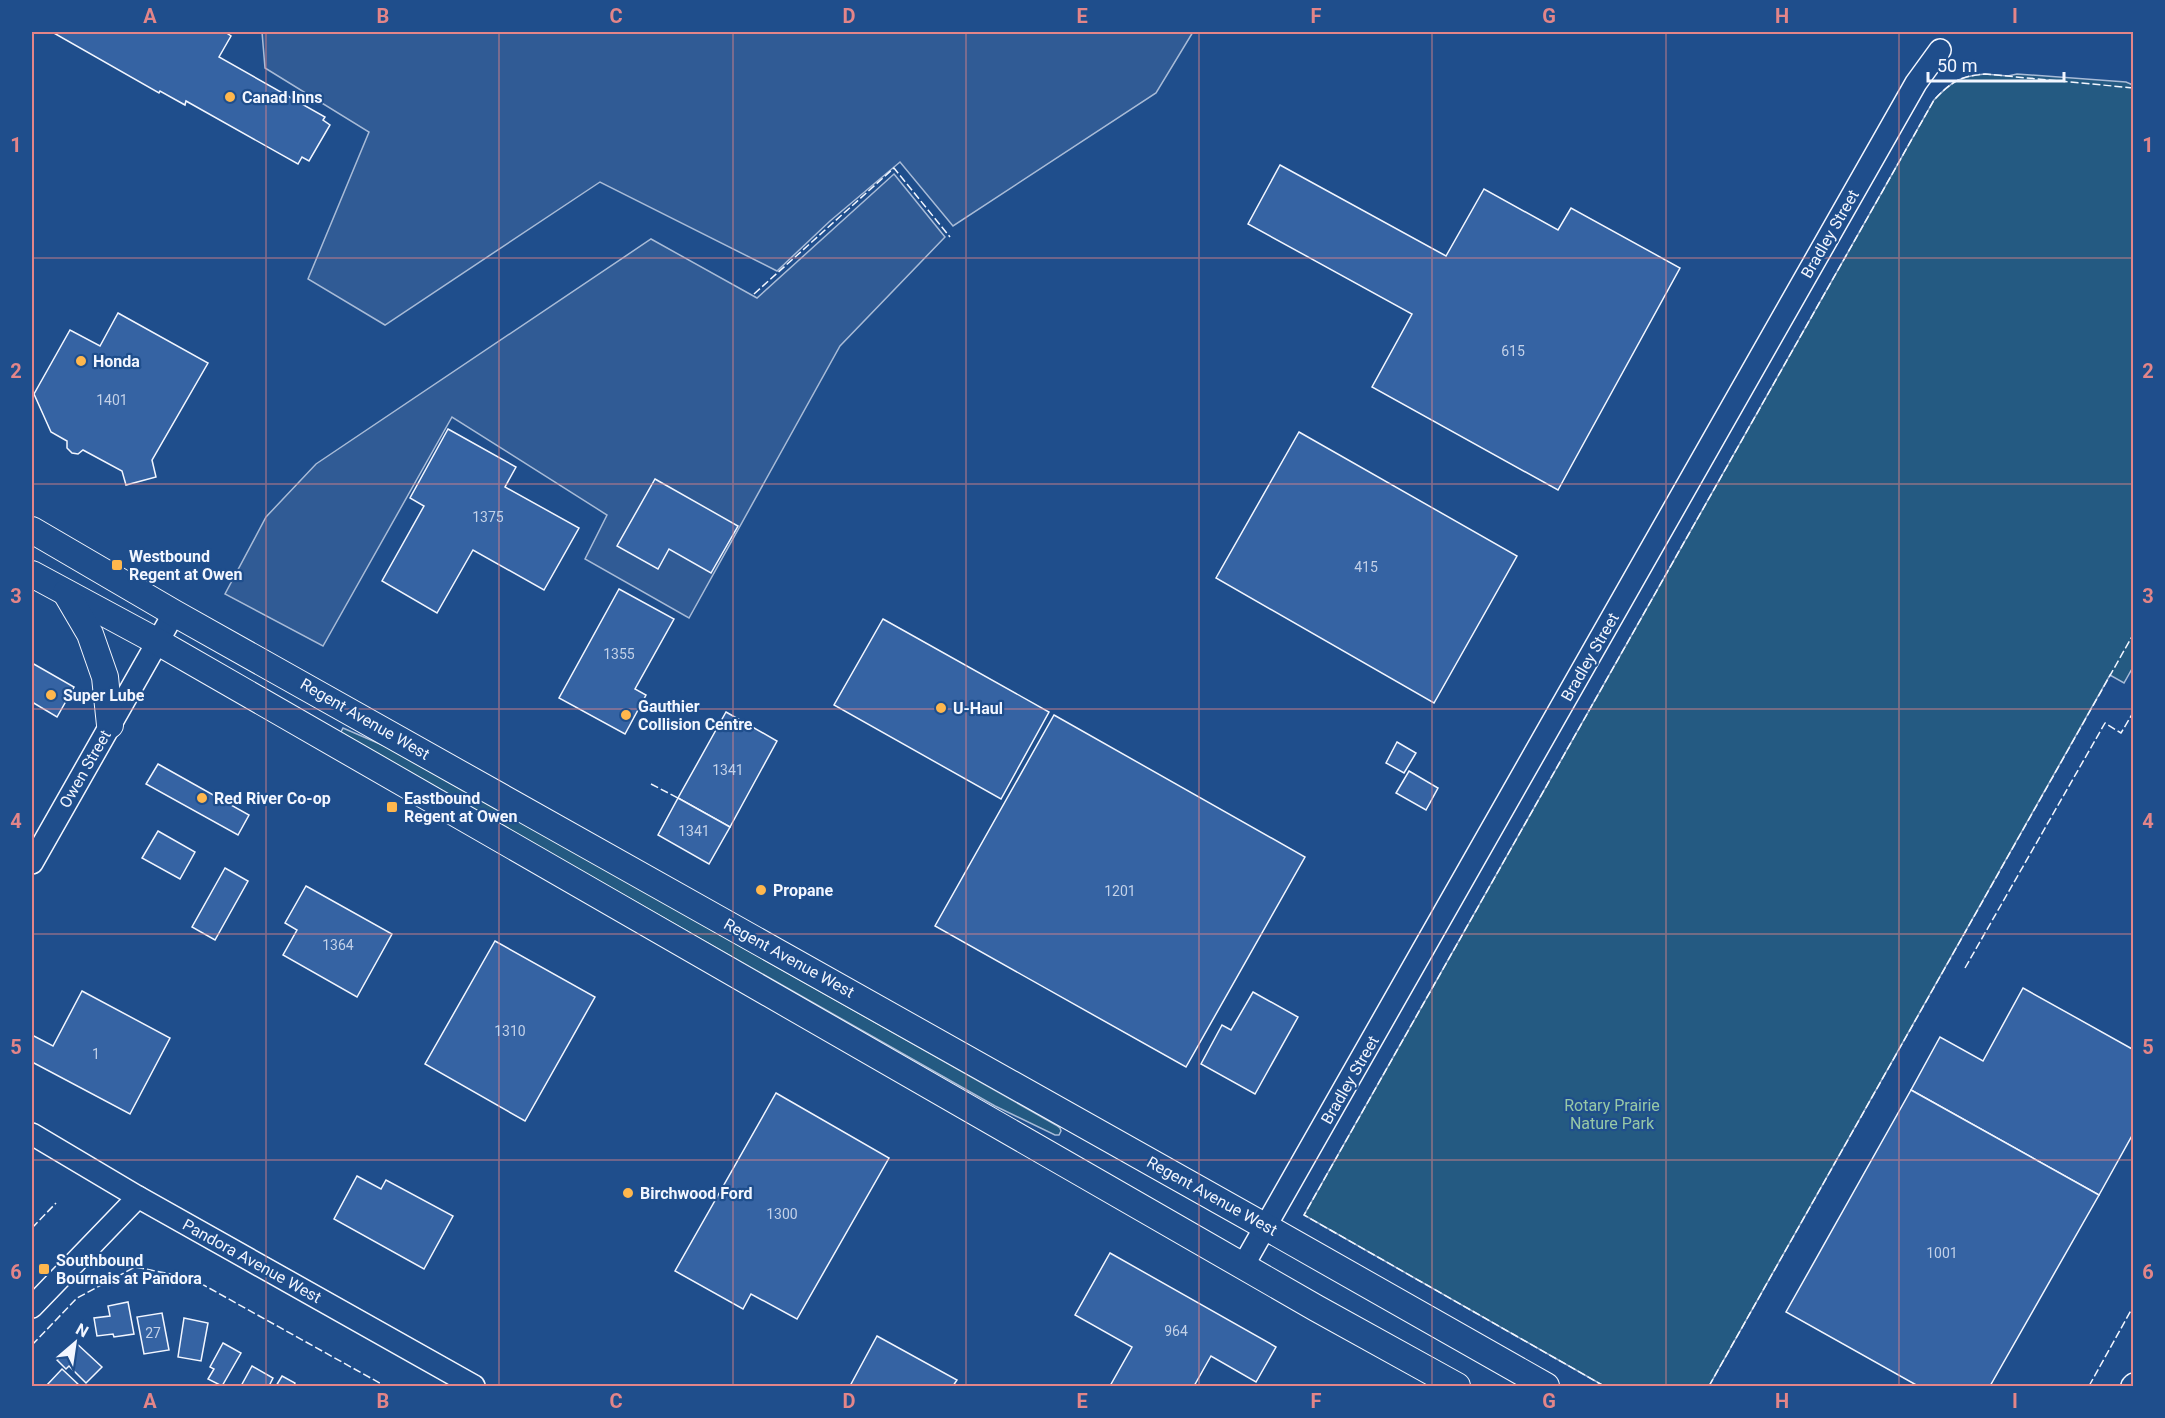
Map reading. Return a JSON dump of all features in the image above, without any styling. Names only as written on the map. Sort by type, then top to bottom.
[{"type":"main road","name":"Regent Avenue West","points":[[32,530],[174,613],[1546,1386]]},
{"type":"main road","points":[[32,574],[158,642],[1243,1266],[1457,1386]]},
{"type":"main road","points":[[66,592],[90,634],[105,678],[110,725]]},
{"type":"street","name":"Bradley Street","points":[[1243,1266],[1910,93],[1940,50]]},
{"type":"street","name":"Owen Street","points":[[32,863],[174,613]]},
{"type":"street","name":"Pandora Avenue West","points":[[32,1134],[138,1197],[474,1386]]},
{"type":"street","points":[[32,1307],[138,1197]]},
{"type":"green space","name":"Rotary Prairie Nature Park","points":[[1985,74],[2008,76],[2017,74],[2126,82],[2133,85],[2133,667],[2124,683],[2110,675],[1709,1386],[1604,1386],[1304,1215],[1934,100],[1956,81],[1969,76]]},
{"type":"green space","points":[[343,728],[387,747],[435,773],[1056,1125],[1061,1131],[1059,1135],[995,1106],[340,734]]},
{"type":"shaded area","points":[[262,32],[1193,32],[1156,93],[953,226],[900,162],[830,221],[777,271],[600,182],[385,325],[308,279],[369,132],[265,68]]},
{"type":"shaded area","points":[[894,174],[945,237],[840,346],[689,618],[585,559],[607,515],[452,417],[323,646],[225,594],[266,517],[316,464],[651,239],[757,298]]},
{"type":"building","name":"Canad Inns","points":[[52,32],[225,32],[231,36],[219,57],[325,117],[323,120],[330,125],[309,161],[302,157],[298,164],[186,101],[185,105],[160,91],[159,93]]},
{"type":"building","points":[[1280,165],[1446,256],[1484,189],[1558,230],[1571,208],[1680,268],[1558,490],[1372,387],[1412,314],[1248,224]]},
{"type":"building","points":[[118,313],[208,363],[152,460],[156,477],[126,485],[122,471],[83,450],[78,454],[72,453],[67,448],[67,441],[51,432],[34,394],[70,330],[100,346]]},
{"type":"building","points":[[448,429],[516,467],[505,487],[579,528],[544,590],[473,550],[437,613],[382,581],[424,506],[410,498]]},
{"type":"building","points":[[1299,432],[1517,556],[1434,703],[1216,578]]},
{"type":"building","points":[[655,479],[738,526],[711,573],[669,549],[658,569],[617,546]]},
{"type":"building","points":[[619,589],[674,619],[635,689],[646,695],[625,734],[559,698]]},
{"type":"building","name":"U-Haul","points":[[883,619],[1049,712],[1001,799],[834,705]]},
{"type":"building","name":"Super Lube","points":[[32,663],[74,687],[57,717],[32,702]]},
{"type":"building","points":[[726,712],[777,741],[730,827],[678,798]]},
{"type":"building","points":[[1054,715],[1305,857],[1186,1067],[935,926]]},
{"type":"building","points":[[1397,742],[1416,753],[1404,773],[1386,763]]},
{"type":"building","points":[[158,764],[249,815],[238,835],[146,784]]},
{"type":"building","points":[[1409,771],[1438,788],[1426,810],[1396,793]]},
{"type":"building","points":[[678,798],[730,827],[709,864],[658,835]]},
{"type":"building","points":[[158,831],[195,852],[180,879],[142,858]]},
{"type":"building","points":[[225,868],[248,881],[215,940],[192,927]]},
{"type":"building","points":[[306,886],[392,934],[357,997],[283,955],[297,930],[285,923]]},
{"type":"building","points":[[495,941],[595,997],[525,1121],[425,1064]]},
{"type":"building","points":[[2023,988],[2134,1050],[2134,1132],[2099,1195],[1911,1090],[1940,1037],[1983,1061]]},
{"type":"building","points":[[82,991],[170,1038],[130,1114],[32,1062],[32,1035],[53,1046]]},
{"type":"building","points":[[1253,992],[1298,1017],[1255,1094],[1201,1064],[1222,1025],[1231,1030]]},
{"type":"building","points":[[1911,1090],[2099,1195],[1990,1386],[1918,1386],[1786,1312]]},
{"type":"building","points":[[776,1093],[889,1158],[797,1319],[751,1294],[743,1309],[675,1271]]},
{"type":"building","points":[[357,1176],[381,1189],[386,1180],[453,1216],[424,1269],[334,1219]]},
{"type":"building","points":[[1110,1253],[1276,1347],[1256,1382],[1211,1356],[1194,1386],[1110,1386],[1132,1347],[1075,1315]]},
{"type":"building","points":[[128,1302],[134,1334],[114,1337],[113,1334],[97,1336],[94,1318],[110,1316],[108,1306]]},
{"type":"building","points":[[162,1313],[169,1350],[144,1354],[137,1317]]},
{"type":"building","points":[[184,1318],[208,1323],[201,1361],[178,1357]]},
{"type":"building","points":[[877,1336],[957,1380],[953,1386],[850,1386]]},
{"type":"building","points":[[75,1342],[102,1367],[86,1383],[69,1366],[66,1369],[57,1360]]},
{"type":"building","points":[[223,1343],[241,1353],[222,1386],[208,1379],[214,1369],[210,1367]]},
{"type":"building","points":[[252,1366],[273,1378],[269,1386],[241,1386]]},
{"type":"building","points":[[62,1369],[80,1386],[46,1386]]},
{"type":"building","points":[[282,1376],[295,1383],[294,1386],[276,1386]]},
{"type":"fence","points":[[1604,1386],[1304,1215],[1934,100],[1956,81],[1969,76],[1985,74],[2134,88]]},
{"type":"fence","points":[[754,294],[894,168],[950,237]]},
{"type":"fence","points":[[1709,1386],[2134,633]]},
{"type":"fence","points":[[1965,968],[2105,723],[2121,733],[2134,711]]},
{"type":"fence","points":[[651,784],[678,798]]},
{"type":"fence","points":[[32,1228],[56,1203]]},
{"type":"fence","points":[[32,1345],[77,1298],[135,1267],[191,1278],[385,1386]]},
{"type":"fence","points":[[2089,1386],[2134,1305]]},
{"type":"place","name":"Canad Inns","points":[[230,97]]},
{"type":"place","name":"Honda","points":[[81,361]]},
{"type":"place","name":"Westbound Regent at Owen","points":[[117,565]]},
{"type":"place","name":"Super Lube","points":[[51,695]]},
{"type":"place","name":"U-Haul","points":[[941,708]]},
{"type":"place","name":"Gauthier Collision Centre","points":[[626,715]]},
{"type":"place","name":"Red River Co-op","points":[[202,798]]},
{"type":"place","name":"Eastbound Regent at Owen","points":[[392,807]]},
{"type":"place","name":"Propane","points":[[761,890]]},
{"type":"place","name":"Birchwood Ford","points":[[628,1193]]},
{"type":"place","name":"Southbound Bournais at Pandora","points":[[44,1269]]}]
